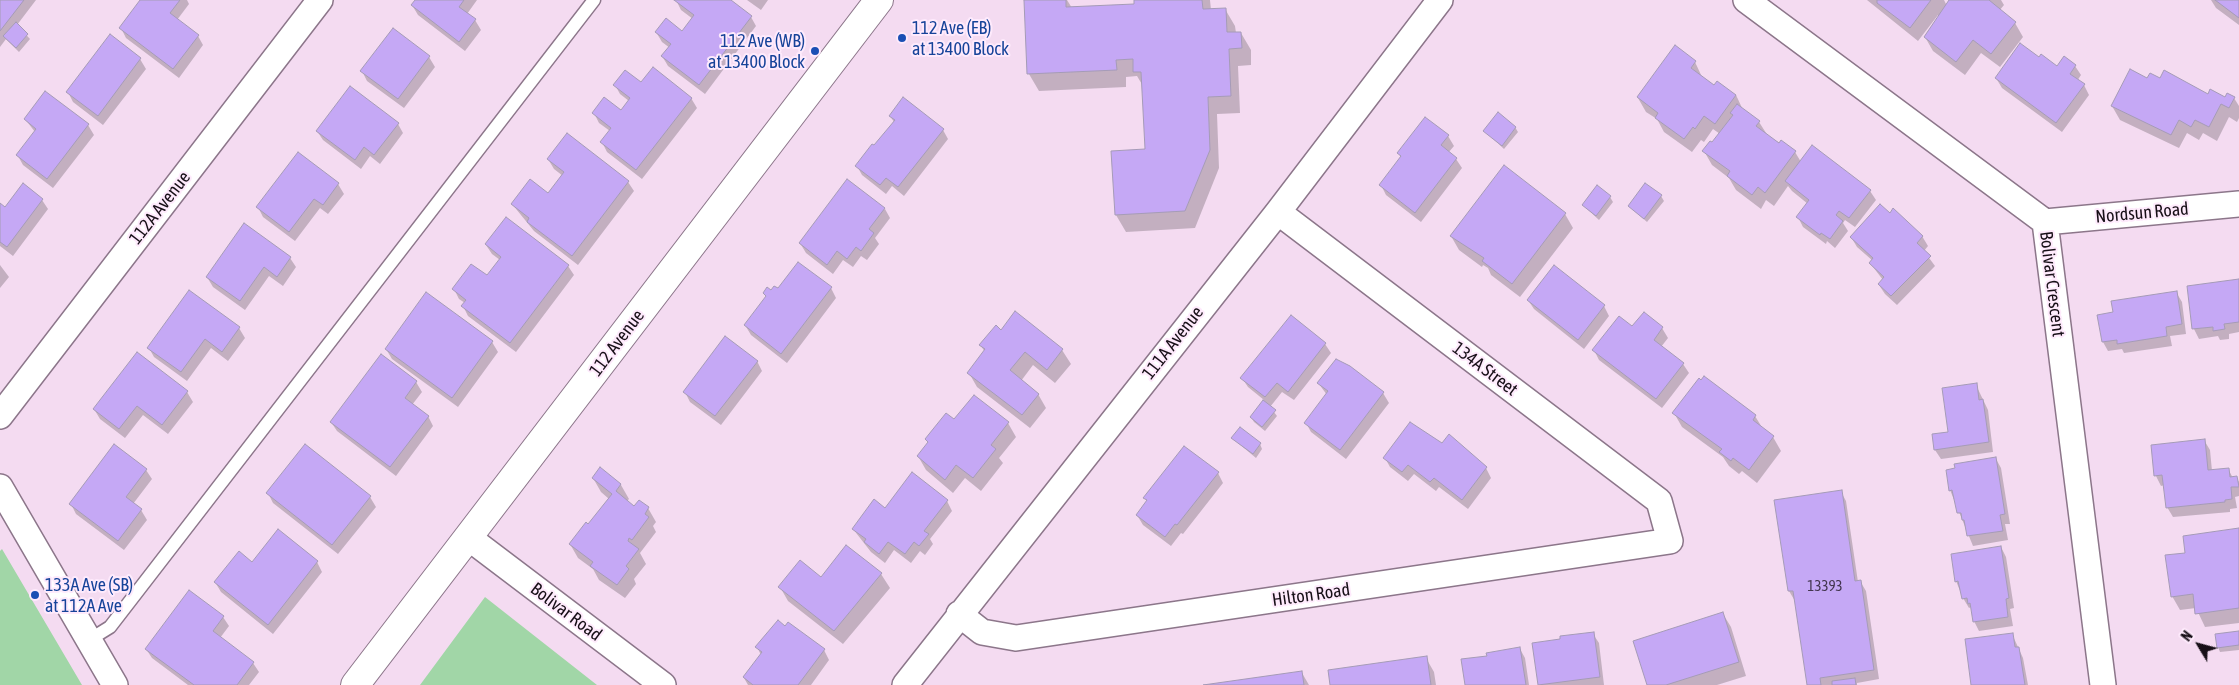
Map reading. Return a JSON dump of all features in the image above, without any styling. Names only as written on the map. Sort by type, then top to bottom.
[{"type":"main road","name":"112 Avenue","points":[[355,685],[879,0]]},
{"type":"street","name":"112A Avenue","points":[[0,416],[320,0]]},
{"type":"street","name":"111A Avenue","points":[[905,685],[959,614],[1278,212],[1440,0]]},
{"type":"street","name":"Bolivar Crescent","points":[[1746,0],[2045,222],[2103,685]]},
{"type":"street","name":"Nordsun Road","points":[[2045,222],[2239,204]]},
{"type":"street","name":"134A Street","points":[[1278,212],[1659,501],[1670,541]]},
{"type":"street","points":[[0,487],[115,685]]},
{"type":"street","name":"Bolivar Road","points":[[469,538],[663,685]]},
{"type":"street","name":"Hilton Road","points":[[959,614],[982,632],[1016,638],[1670,541]]},
{"type":"lane","points":[[88,640],[110,626],[116,619],[594,0]]},
{"type":"green space","points":[[2,549],[82,685],[0,685],[0,551]]},
{"type":"green space","points":[[485,597],[597,685],[420,685]]},
{"type":"building","points":[[0,0],[24,0],[0,31]]},
{"type":"building","points":[[140,0],[180,0],[170,13],[199,35],[173,69],[119,28]]},
{"type":"building","points":[[415,0],[464,0],[459,7],[476,19],[459,42],[411,5]]},
{"type":"building","points":[[674,0],[731,0],[752,16],[699,85],[661,56],[671,44],[655,32],[666,18],[682,31],[694,15]]},
{"type":"building","points":[[1024,0],[1066,0],[1066,7],[1134,4],[1134,0],[1202,0],[1203,9],[1226,8],[1227,32],[1241,32],[1242,48],[1229,49],[1231,96],[1208,97],[1210,150],[1185,211],[1115,215],[1111,151],[1145,149],[1141,72],[1133,72],[1133,59],[1116,60],[1117,70],[1027,74]]},
{"type":"building","points":[[1877,0],[1931,0],[1910,28],[1877,3]]},
{"type":"building","points":[[1949,0],[1989,0],[2016,22],[1991,54],[1973,40],[1956,62],[1924,37]]},
{"type":"building","points":[[2215,0],[2239,0],[2239,18]]},
{"type":"building","points":[[16,22],[28,34],[16,48],[3,36]]},
{"type":"building","points":[[393,28],[430,56],[398,99],[360,71]]},
{"type":"building","points":[[110,34],[141,58],[98,116],[66,92]]},
{"type":"building","points":[[2020,43],[2039,57],[2041,54],[2057,66],[2064,56],[2076,65],[2070,74],[2085,84],[2056,123],[1995,78]]},
{"type":"building","points":[[1675,45],[1696,61],[1691,68],[1714,85],[1717,81],[1736,95],[1715,124],[1704,116],[1695,129],[1693,127],[1684,139],[1655,118],[1658,113],[1637,97]]},
{"type":"building","points":[[653,67],[692,98],[636,170],[600,142],[611,128],[592,113],[604,97],[621,110],[630,98],[613,85],[625,70],[641,82]]},
{"type":"building","points":[[2130,69],[2147,78],[2150,73],[2160,78],[2164,70],[2208,94],[2210,89],[2225,97],[2227,93],[2235,97],[2229,108],[2221,104],[2209,127],[2195,120],[2191,127],[2179,120],[2171,135],[2111,106]]},
{"type":"building","points":[[350,86],[399,123],[374,155],[364,147],[355,160],[316,131]]},
{"type":"building","points":[[45,91],[89,124],[47,179],[16,155],[36,129],[24,119]]},
{"type":"building","points":[[903,97],[944,129],[898,187],[886,178],[880,185],[855,166],[872,144],[874,145],[895,120],[889,116]]},
{"type":"building","points":[[1737,104],[1760,121],[1756,126],[1779,143],[1781,140],[1796,151],[1765,193],[1758,187],[1752,195],[1727,176],[1730,171],[1702,151],[1710,141],[1712,142],[1733,115],[1730,113]]},
{"type":"building","points":[[1498,112],[1516,127],[1502,146],[1483,131]]},
{"type":"building","points":[[1425,117],[1449,135],[1441,145],[1457,158],[1415,213],[1379,185],[1401,156],[1397,153]]},
{"type":"building","points":[[567,133],[629,181],[572,256],[527,222],[529,218],[511,204],[530,179],[548,193],[564,172],[547,159]]},
{"type":"building","points":[[1812,145],[1871,190],[1849,218],[1839,211],[1836,215],[1843,221],[1830,239],[1821,233],[1820,235],[1796,217],[1809,200],[1785,181]]},
{"type":"building","points":[[298,152],[339,183],[323,205],[314,199],[289,232],[256,207]]},
{"type":"building","points":[[1504,165],[1566,213],[1512,284],[1482,261],[1484,258],[1450,236]]},
{"type":"building","points":[[847,179],[885,208],[869,229],[874,233],[861,251],[856,247],[847,259],[837,251],[827,265],[799,243]]},
{"type":"building","points":[[23,183],[43,199],[7,247],[0,242],[0,203],[5,207]]},
{"type":"building","points":[[1645,183],[1662,195],[1644,219],[1628,206]]},
{"type":"building","points":[[1597,185],[1611,196],[1596,216],[1582,205]]},
{"type":"building","points":[[1880,204],[1890,213],[1893,208],[1923,236],[1917,243],[1931,256],[1891,296],[1878,284],[1884,277],[1869,263],[1873,258],[1850,237]]},
{"type":"building","points":[[506,217],[569,265],[510,343],[461,306],[466,300],[452,289],[471,264],[487,275],[501,257],[485,244]]},
{"type":"building","points":[[244,223],[291,257],[277,277],[264,267],[240,301],[206,277]]},
{"type":"building","points":[[798,262],[832,287],[781,354],[744,325],[766,296],[763,293],[767,287],[771,290],[774,286],[778,288]]},
{"type":"building","points":[[1554,265],[1605,305],[1578,340],[1527,300]]},
{"type":"building","points":[[2239,279],[2239,322],[2224,324],[2225,329],[2213,331],[2213,327],[2192,329],[2187,286]]},
{"type":"building","points":[[189,290],[240,327],[222,352],[205,339],[181,372],[147,348]]},
{"type":"building","points":[[2177,291],[2182,324],[2166,327],[2167,336],[2117,344],[2117,340],[2102,342],[2097,315],[2113,312],[2111,301]]},
{"type":"building","points":[[426,292],[493,341],[452,398],[385,349]]},
{"type":"building","points":[[1015,311],[1063,349],[1047,370],[1025,352],[1010,370],[1039,394],[1022,415],[967,373],[985,349],[979,345],[996,325],[1001,330]]},
{"type":"building","points":[[1644,312],[1663,327],[1654,340],[1684,363],[1656,399],[1592,350],[1619,316],[1632,326]]},
{"type":"building","points":[[1291,315],[1326,343],[1288,392],[1277,383],[1265,397],[1240,378]]},
{"type":"building","points":[[725,336],[758,361],[715,416],[683,392]]},
{"type":"building","points":[[137,352],[188,391],[162,425],[137,406],[119,429],[93,409]]},
{"type":"building","points":[[381,354],[417,381],[405,398],[429,416],[390,467],[330,422]]},
{"type":"building","points":[[1336,359],[1350,366],[1384,392],[1340,450],[1304,423],[1328,391],[1317,383]]},
{"type":"building","points":[[1704,376],[1756,415],[1753,420],[1774,436],[1749,470],[1733,458],[1731,461],[1719,452],[1722,449],[1672,413],[1699,378],[1701,380]]},
{"type":"building","points":[[1977,383],[1979,400],[1983,399],[1989,442],[1934,450],[1932,434],[1948,432],[1942,388]]},
{"type":"building","points":[[974,395],[1009,422],[991,445],[996,449],[973,478],[956,465],[945,480],[917,456],[928,442],[925,439],[946,413],[954,419]]},
{"type":"building","points":[[1263,400],[1276,410],[1262,427],[1250,417]]},
{"type":"building","points":[[1410,422],[1442,443],[1449,434],[1487,467],[1462,500],[1434,478],[1430,482],[1408,465],[1402,472],[1383,458]]},
{"type":"building","points":[[1240,427],[1261,443],[1253,454],[1231,438]]},
{"type":"building","points":[[2205,439],[2208,470],[2229,468],[2230,477],[2237,476],[2239,487],[2231,487],[2232,499],[2225,500],[2225,502],[2166,508],[2162,475],[2154,476],[2151,445]]},
{"type":"building","points":[[114,444],[147,469],[126,497],[142,509],[118,541],[69,504]]},
{"type":"building","points":[[305,444],[371,496],[332,545],[266,493]]},
{"type":"building","points":[[1184,446],[1219,472],[1177,525],[1175,524],[1165,537],[1136,515],[1147,500],[1143,498]]},
{"type":"building","points":[[1996,457],[2005,514],[2000,515],[2003,531],[1967,536],[1961,513],[1957,513],[1952,490],[1949,491],[1946,470],[1955,468],[1954,464]]},
{"type":"building","points":[[600,467],[621,484],[616,491],[634,506],[639,500],[649,507],[645,514],[649,517],[632,540],[629,538],[628,541],[639,549],[626,566],[629,569],[617,585],[590,566],[593,562],[569,544],[612,494],[592,478]]},
{"type":"building","points":[[912,472],[948,500],[924,531],[929,534],[919,546],[914,542],[905,554],[888,542],[879,554],[864,542],[866,539],[852,529],[874,499],[885,508]]},
{"type":"building","points":[[1842,490],[1855,581],[1861,580],[1874,670],[1820,678],[1821,685],[1807,685],[1793,591],[1788,591],[1774,500]]},
{"type":"building","points":[[2239,528],[2239,608],[2195,614],[2193,594],[2171,597],[2165,555],[2185,553],[2183,536]]},
{"type":"building","points":[[278,529],[318,561],[268,625],[214,582],[239,551],[252,562]]},
{"type":"building","points":[[846,545],[882,573],[834,631],[778,587],[800,560],[821,577]]},
{"type":"building","points":[[2001,546],[2009,598],[2006,599],[2008,617],[1973,622],[1970,603],[1968,604],[1967,598],[1962,599],[1958,581],[1955,582],[1951,554]]},
{"type":"building","points":[[189,590],[224,616],[213,631],[254,662],[237,685],[194,685],[145,649]]},
{"type":"building","points":[[1723,612],[1739,662],[1666,685],[1647,685],[1633,641]]},
{"type":"building","points":[[778,620],[785,626],[788,622],[825,649],[798,685],[753,685],[743,677],[762,652],[755,647]]},
{"type":"building","points":[[2239,631],[2239,645],[2217,648],[2215,634]]},
{"type":"building","points":[[1594,632],[1600,677],[1538,685],[1532,643],[1560,639],[1560,636]]},
{"type":"building","points":[[2013,633],[2015,647],[2019,647],[2025,685],[1971,685],[1965,639]]},
{"type":"building","points":[[1520,647],[1526,685],[1465,685],[1461,659],[1487,656],[1486,653]]},
{"type":"building","points":[[1427,656],[1431,685],[1330,685],[1328,670]]},
{"type":"building","points":[[1302,671],[1304,685],[1203,685]]},
{"type":"building","points":[[1855,678],[1856,685],[1832,685],[1832,681]]},
{"type":"place","name":"112 Ave (EB) at 13400 Block","points":[[902,38]]},
{"type":"place","name":"112 Ave (WB) at 13400 Block","points":[[815,51]]},
{"type":"place","name":"133A Ave (SB) at 112A Ave","points":[[35,595]]}]
